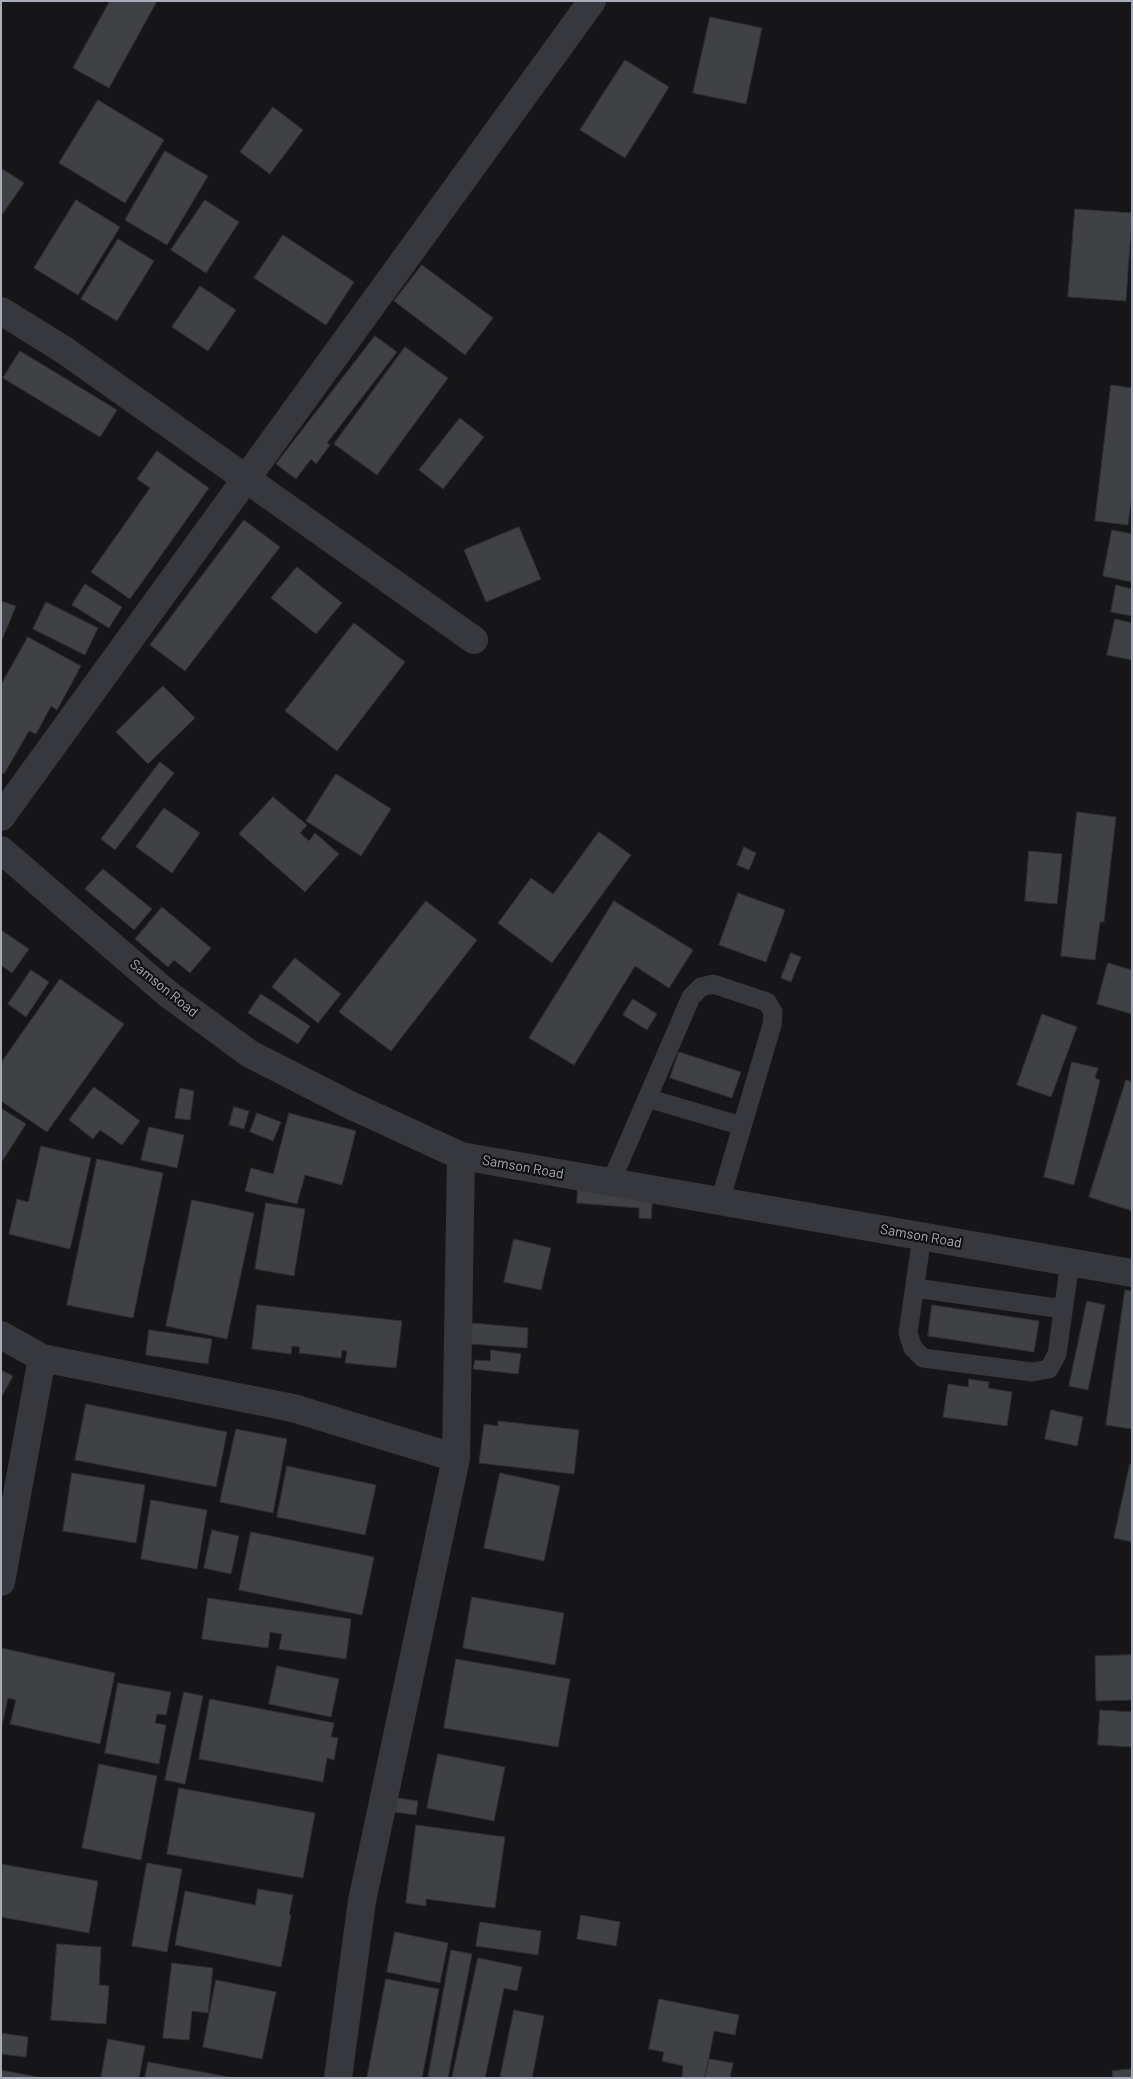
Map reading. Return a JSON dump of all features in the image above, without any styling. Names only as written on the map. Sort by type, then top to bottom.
[{"type":"street","points":[[1,817],[592,1]]},
{"type":"street","points":[[1,311],[64,350],[474,640]]},
{"type":"street","name":"Samson Road","points":[[1,850],[168,994],[250,1054],[350,1105],[460,1156],[1132,1273]]},
{"type":"street","points":[[338,2078],[362,1901],[456,1458],[460,1156]]},
{"type":"street","points":[[1,1335],[42,1358],[293,1408],[456,1458]]},
{"type":"street","points":[[1,1582],[42,1358]]},
{"type":"lane","points":[[611,1182],[691,998],[701,987],[713,984],[766,1002],[773,1012],[772,1025],[720,1201]]},
{"type":"lane","points":[[647,1098],[742,1126]]},
{"type":"lane","points":[[922,1236],[908,1333],[913,1348],[923,1358],[1032,1372],[1049,1369],[1057,1354],[1070,1262]]},
{"type":"lane","points":[[915,1288],[1063,1309]]},
{"type":"building","points":[[110,1],[157,1],[109,88],[73,68]]},
{"type":"building","points":[[710,17],[762,28],[746,104],[693,93]]},
{"type":"building","points":[[625,60],[669,87],[625,158],[580,130]]},
{"type":"building","points":[[98,100],[164,140],[125,203],[59,163]]},
{"type":"building","points":[[273,107],[303,130],[270,174],[240,152]]},
{"type":"building","points":[[165,151],[208,176],[167,245],[125,220]]},
{"type":"building","points":[[1,168],[24,183],[1,216]]},
{"type":"building","points":[[76,200],[120,227],[78,295],[34,268]]},
{"type":"building","points":[[205,200],[239,222],[206,273],[171,250]]},
{"type":"building","points":[[1075,209],[1132,213],[1126,301],[1068,297]]},
{"type":"building","points":[[283,235],[354,282],[326,325],[254,278]]},
{"type":"building","points":[[118,239],[154,261],[117,321],[81,299]]},
{"type":"building","points":[[422,265],[493,318],[465,355],[394,301]]},
{"type":"building","points":[[200,286],[236,310],[208,351],[172,327]]},
{"type":"building","points":[[375,336],[397,352],[327,443],[330,445],[316,464],[311,459],[296,479],[276,464]]},
{"type":"building","points":[[405,347],[448,378],[377,475],[334,444]]},
{"type":"building","points":[[20,351],[117,410],[100,437],[3,378]]},
{"type":"building","points":[[1111,385],[1132,388],[1132,492],[1128,525],[1095,521]]},
{"type":"building","points":[[460,418],[484,437],[443,489],[419,470]]},
{"type":"building","points":[[157,451],[209,488],[130,599],[91,572],[150,488],[137,479]]},
{"type":"building","points":[[244,520],[280,547],[185,671],[150,645]]},
{"type":"building","points":[[519,527],[541,579],[486,602],[464,550]]},
{"type":"building","points":[[1112,530],[1132,534],[1132,582],[1103,576]]},
{"type":"building","points":[[297,567],[342,603],[316,634],[271,598]]},
{"type":"building","points":[[85,584],[122,607],[109,628],[72,605]]},
{"type":"building","points":[[1116,585],[1132,589],[1132,616],[1111,612]]},
{"type":"building","points":[[1,601],[16,606],[1,642]]},
{"type":"building","points":[[46,602],[98,628],[85,655],[33,629]]},
{"type":"building","points":[[1115,619],[1132,623],[1132,660],[1107,655]]},
{"type":"building","points":[[354,623],[405,662],[337,751],[285,711]]},
{"type":"building","points":[[28,637],[81,666],[57,710],[51,706],[36,734],[29,731],[4,774],[1,772],[1,685]]},
{"type":"building","points":[[163,686],[195,718],[148,764],[116,732]]},
{"type":"building","points":[[160,762],[174,773],[115,850],[101,839]]},
{"type":"building","points":[[336,774],[391,809],[361,856],[306,821]]},
{"type":"building","points":[[273,797],[307,825],[300,833],[309,841],[315,833],[339,854],[305,892],[239,834]]},
{"type":"building","points":[[164,808],[200,833],[172,873],[136,847]]},
{"type":"building","points":[[1077,812],[1116,817],[1104,922],[1100,922],[1095,960],[1061,956]]},
{"type":"building","points":[[599,832],[631,855],[552,963],[498,923],[531,878],[553,894]]},
{"type":"building","points":[[744,847],[756,853],[749,870],[737,865]]},
{"type":"building","points":[[1029,851],[1062,854],[1057,904],[1025,901]]},
{"type":"building","points":[[103,869],[152,909],[134,930],[85,889]]},
{"type":"building","points":[[738,893],[785,910],[766,962],[719,945]]},
{"type":"building","points":[[426,901],[477,940],[391,1051],[339,1012]]},
{"type":"building","points":[[614,901],[693,950],[669,988],[635,966],[574,1065],[529,1038]]},
{"type":"building","points":[[162,907],[211,948],[190,973],[174,960],[168,967],[135,939]]},
{"type":"building","points":[[1,930],[29,949],[12,973],[2,966],[1,968]]},
{"type":"building","points":[[791,953],[801,957],[791,982],[781,978]]},
{"type":"building","points":[[295,958],[341,994],[318,1023],[272,987]]},
{"type":"building","points":[[1108,963],[1132,970],[1132,1014],[1097,1004]]},
{"type":"building","points":[[31,970],[49,982],[26,1017],[8,1004]]},
{"type":"building","points":[[60,979],[124,1024],[47,1132],[1,1101],[1,1063]]},
{"type":"building","points":[[261,994],[310,1026],[298,1044],[248,1013]]},
{"type":"building","points":[[633,999],[657,1014],[647,1030],[623,1015]]},
{"type":"building","points":[[1042,1014],[1077,1027],[1051,1097],[1017,1085]]},
{"type":"building","points":[[679,1052],[741,1072],[732,1098],[670,1078]]},
{"type":"building","points":[[1072,1062],[1098,1068],[1095,1078],[1100,1080],[1074,1185],[1044,1177]]},
{"type":"building","points":[[1126,1080],[1132,1082],[1132,1211],[1089,1197]]},
{"type":"building","points":[[94,1087],[140,1121],[122,1145],[100,1130],[93,1139],[69,1120]]},
{"type":"building","points":[[180,1088],[194,1091],[190,1120],[175,1118]]},
{"type":"building","points":[[234,1107],[249,1111],[244,1129],[229,1125]]},
{"type":"building","points":[[1,1108],[26,1124],[1,1163]]},
{"type":"building","points":[[257,1113],[281,1122],[273,1141],[250,1132]]},
{"type":"building","points":[[289,1113],[356,1131],[342,1185],[305,1175],[297,1204],[245,1191],[251,1168],[273,1174]]},
{"type":"building","points":[[149,1127],[184,1135],[177,1168],[141,1160]]},
{"type":"building","points":[[41,1146],[91,1158],[70,1249],[9,1234],[17,1199],[28,1202]]},
{"type":"building","points":[[97,1159],[163,1173],[133,1318],[67,1305]]},
{"type":"building","points":[[578,1186],[653,1192],[651,1219],[639,1218],[639,1208],[577,1203]]},
{"type":"building","points":[[192,1200],[254,1213],[227,1339],[166,1326]]},
{"type":"building","points":[[266,1203],[305,1209],[294,1276],[255,1269]]},
{"type":"building","points":[[514,1239],[551,1248],[541,1290],[504,1282]]},
{"type":"building","points":[[1125,1290],[1132,1291],[1132,1429],[1106,1425]]},
{"type":"building","points":[[1087,1301],[1105,1305],[1088,1390],[1069,1386]]},
{"type":"building","points":[[257,1305],[402,1321],[396,1368],[345,1363],[347,1351],[342,1350],[341,1358],[299,1353],[300,1347],[292,1346],[291,1354],[252,1349]]},
{"type":"building","points":[[932,1305],[1039,1321],[1034,1352],[928,1336]]},
{"type":"building","points":[[471,1323],[528,1328],[527,1348],[470,1344]]},
{"type":"building","points":[[149,1330],[212,1339],[208,1364],[146,1355]]},
{"type":"building","points":[[491,1350],[521,1354],[518,1374],[473,1369],[475,1360],[490,1361]]},
{"type":"building","points":[[1,1370],[13,1376],[1,1398]]},
{"type":"building","points":[[969,1379],[989,1382],[988,1388],[1012,1392],[1007,1426],[943,1417],[948,1384],[968,1387]]},
{"type":"building","points":[[86,1404],[227,1432],[216,1487],[75,1460]]},
{"type":"building","points":[[1051,1410],[1083,1417],[1077,1446],[1045,1439]]},
{"type":"building","points":[[498,1421],[579,1430],[574,1474],[479,1463],[484,1424],[498,1426]]},
{"type":"building","points":[[236,1429],[287,1439],[273,1513],[220,1502]]},
{"type":"building","points":[[1130,1464],[1132,1465],[1132,1542],[1114,1538]]},
{"type":"building","points":[[287,1466],[376,1485],[365,1535],[277,1517]]},
{"type":"building","points":[[72,1473],[145,1485],[136,1543],[63,1531]]},
{"type":"building","points":[[500,1473],[560,1486],[544,1561],[484,1548]]},
{"type":"building","points":[[151,1500],[207,1510],[197,1569],[141,1559]]},
{"type":"building","points":[[212,1530],[239,1536],[231,1574],[204,1568]]},
{"type":"building","points":[[251,1532],[374,1557],[362,1615],[239,1590]]},
{"type":"building","points":[[472,1597],[564,1613],[555,1665],[463,1648]]},
{"type":"building","points":[[208,1598],[351,1619],[346,1659],[279,1649],[282,1634],[270,1632],[268,1648],[202,1639]]},
{"type":"building","points":[[1,1648],[115,1673],[100,1744],[10,1724],[16,1700],[8,1698],[1,1730]]},
{"type":"building","points":[[1132,1655],[1132,1700],[1096,1701],[1095,1656]]},
{"type":"building","points":[[456,1659],[570,1679],[558,1747],[444,1728]]},
{"type":"building","points":[[277,1666],[339,1679],[331,1717],[269,1704]]},
{"type":"building","points":[[118,1683],[171,1692],[166,1715],[157,1714],[155,1723],[166,1725],[159,1764],[105,1753]]},
{"type":"building","points":[[184,1692],[203,1696],[185,1784],[165,1780]]},
{"type":"building","points":[[210,1699],[334,1723],[331,1737],[338,1738],[334,1760],[327,1758],[323,1782],[199,1759]]},
{"type":"building","points":[[1100,1710],[1132,1712],[1132,1747],[1098,1745]]},
{"type":"building","points":[[438,1754],[505,1767],[494,1821],[427,1808]]},
{"type":"building","points":[[99,1764],[157,1776],[141,1860],[82,1848]]},
{"type":"building","points":[[179,1788],[315,1813],[303,1878],[167,1854]]},
{"type":"building","points":[[397,1798],[418,1801],[416,1815],[395,1812]]},
{"type":"building","points":[[416,1825],[505,1837],[495,1908],[426,1899],[426,1906],[406,1903]]},
{"type":"building","points":[[147,1863],[182,1869],[167,1952],[132,1946]]},
{"type":"building","points":[[1,1864],[98,1881],[89,1933],[1,1917]]},
{"type":"building","points":[[258,1889],[293,1895],[281,1967],[175,1945],[185,1891],[255,1905]]},
{"type":"building","points":[[581,1915],[620,1922],[616,1946],[577,1939]]},
{"type":"building","points":[[480,1922],[541,1931],[538,1955],[476,1946]]},
{"type":"building","points":[[395,1932],[448,1943],[440,1983],[387,1972]]},
{"type":"building","points":[[57,1944],[101,1947],[99,1985],[109,1986],[106,2024],[51,2020]]},
{"type":"building","points":[[451,1950],[472,1954],[448,2078],[428,2078]]},
{"type":"building","points":[[478,1958],[522,1967],[517,1991],[504,1988],[485,2078],[452,2078]]},
{"type":"building","points":[[172,1963],[213,1968],[208,2013],[192,2011],[189,2040],[163,2038]]},
{"type":"building","points":[[386,1979],[439,1989],[422,2078],[367,2078]]},
{"type":"building","points":[[216,1980],[276,1992],[262,2059],[203,2047]]},
{"type":"building","points":[[659,1999],[739,2015],[735,2035],[714,2031],[705,2078],[682,2077],[683,2066],[662,2061],[664,2052],[649,2049]]},
{"type":"building","points":[[514,2010],[544,2016],[532,2078],[500,2078]]},
{"type":"building","points":[[1,2033],[28,2037],[26,2057],[1,2054]]},
{"type":"building","points":[[108,2039],[145,2046],[139,2078],[101,2078]]},
{"type":"building","points":[[709,2059],[733,2063],[730,2078],[705,2078]]},
{"type":"building","points":[[148,2062],[234,2078],[145,2078]]},
{"type":"building","points":[[1132,2069],[1132,2078],[1113,2078],[1112,2071]]},
{"type":"building","points":[[1,2070],[43,2078],[1,2078]]}]
